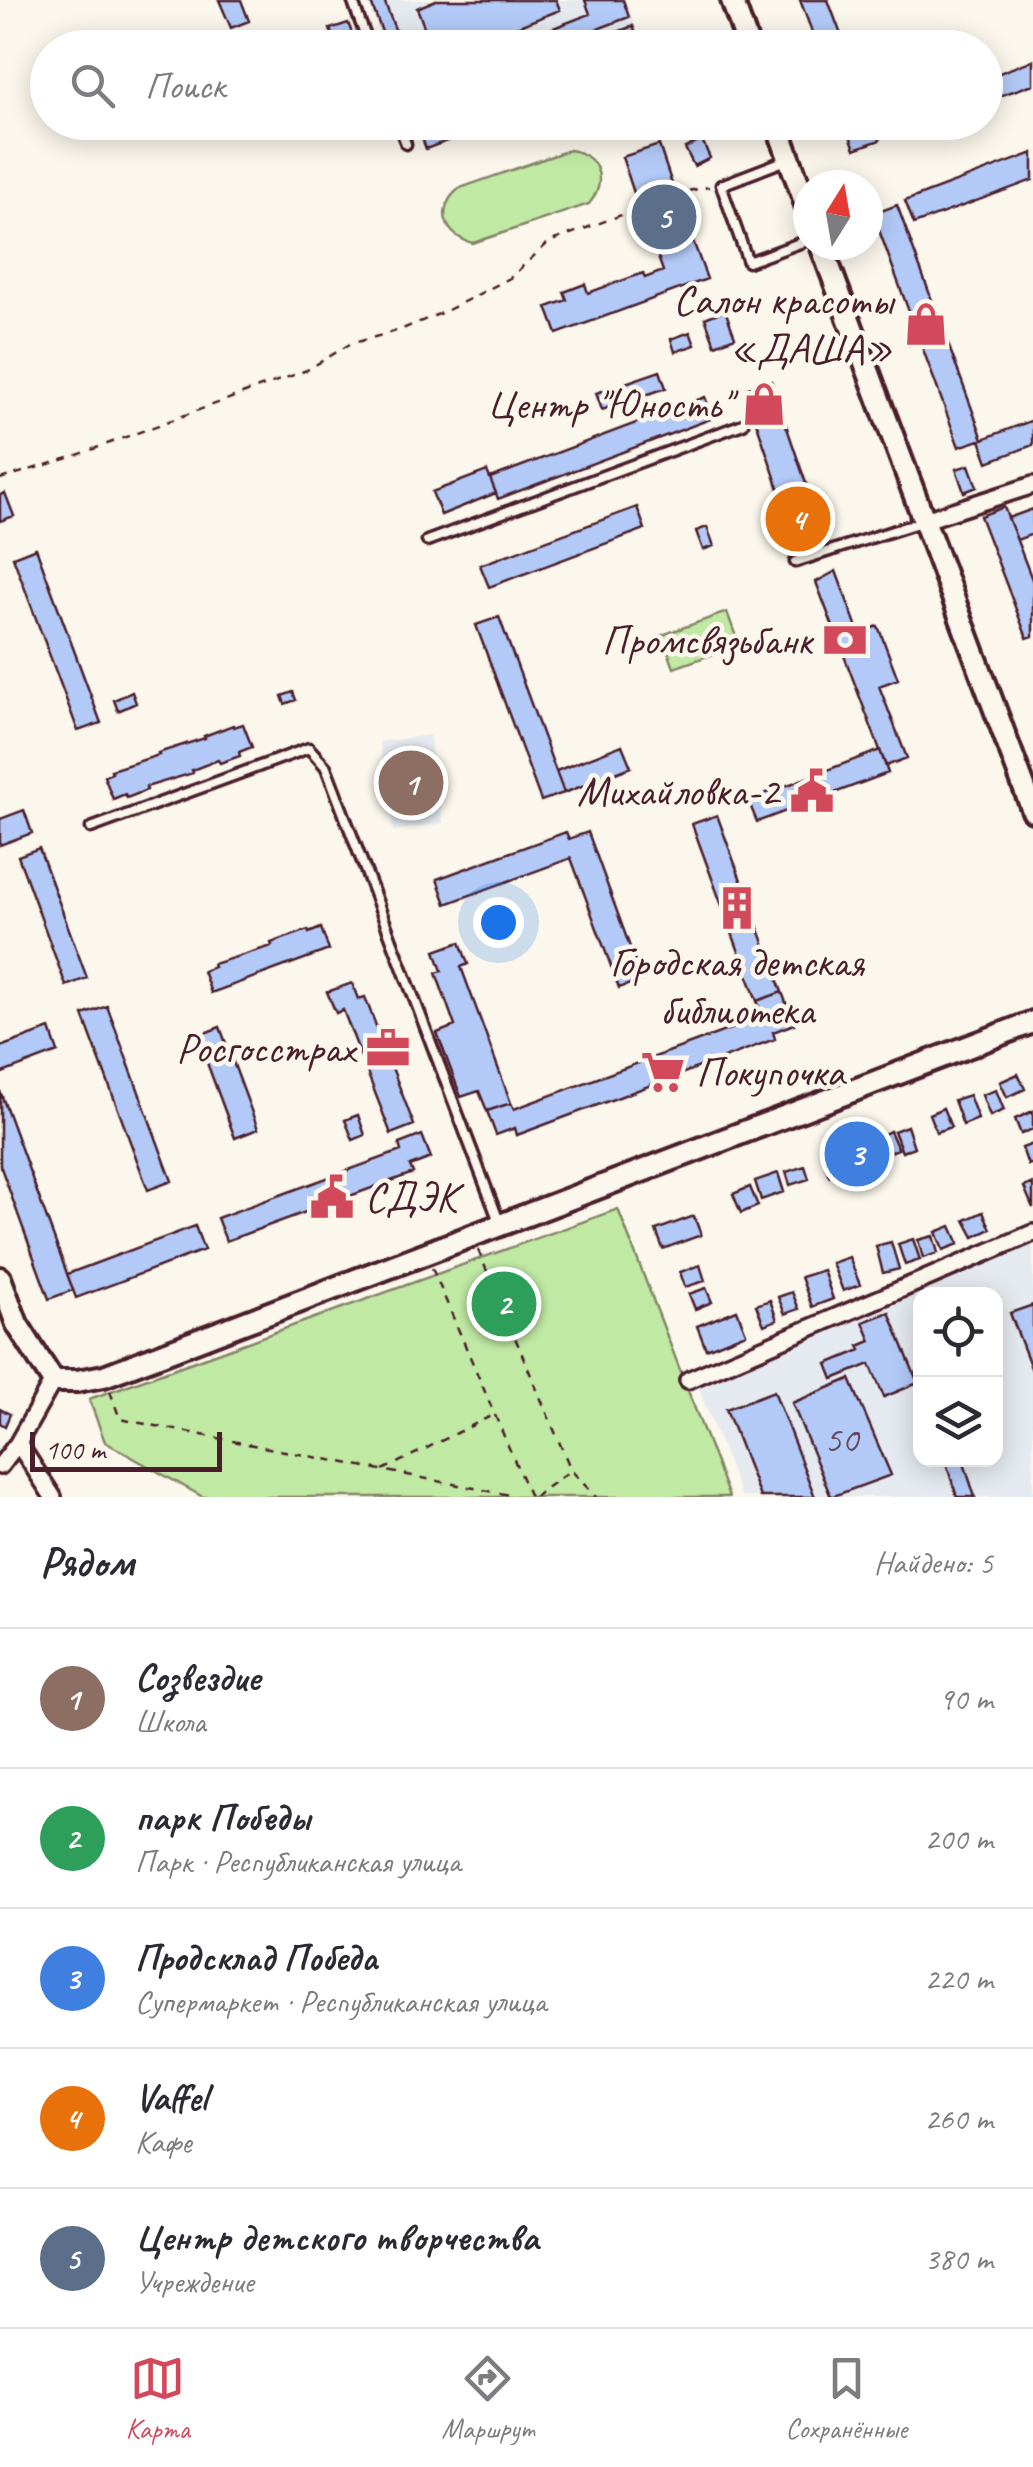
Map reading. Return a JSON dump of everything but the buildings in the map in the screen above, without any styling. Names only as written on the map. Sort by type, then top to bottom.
[{"type":"street","points":[[732,0],[743,30]]},
{"type":"street","points":[[782,140],[793,171]]},
{"type":"street","points":[[827,260],[1033,812]]},
{"type":"street","points":[[926,520],[1033,485]]},
{"type":"street","points":[[53,1381],[104,1376],[425,1251],[1028,1027]]},
{"type":"street","points":[[688,1380],[1033,1233]]},
{"type":"street","points":[[0,1278],[8,1327],[53,1381]]},
{"type":"street","points":[[0,1466],[18,1443],[53,1381]]},
{"type":"street","points":[[18,1443],[53,1497]]},
{"type":"lane","points":[[352,0],[363,30]]},
{"type":"lane","points":[[405,140],[406,144]]},
{"type":"lane","points":[[789,160],[721,185],[748,262],[793,246]]},
{"type":"lane","points":[[427,541],[743,424]]},
{"type":"lane","points":[[795,562],[926,520]]},
{"type":"lane","points":[[91,828],[309,748],[326,767],[500,1224]]},
{"type":"path","points":[[0,479],[72,457],[307,370],[350,344],[400,330],[510,278],[549,242],[683,192],[721,185]]},
{"type":"path","points":[[471,1234],[570,1470],[593,1495]]},
{"type":"path","points":[[425,1251],[532,1497],[570,1470]]},
{"type":"path","points":[[104,1376],[120,1419],[520,1497]]},
{"type":"path","points":[[383,1470],[494,1415]]},
{"type":"shaded area","points":[[367,0],[625,0],[636,30],[378,30]]},
{"type":"shaded area","points":[[429,735],[443,823],[393,831],[379,742]]},
{"type":"shaded area","points":[[1033,1239],[1033,1497],[741,1497],[697,1384],[913,1291],[913,1467],[1003,1467],[1003,1287],[922,1287]]},
{"type":"green space","points":[[569,150],[587,157],[597,170],[598,186],[589,204],[473,243],[449,228],[447,204],[460,188]]},
{"type":"green space","points":[[727,612],[739,645],[674,668],[662,635]]},
{"type":"green space","points":[[618,1209],[729,1497],[203,1497],[105,1442],[89,1399]]},
{"type":"place","name":"Центр детского творчества","points":[[664,217]]},
{"type":"place","name":"Салон красоты «ДАША»","points":[[926,324]]},
{"type":"place","name":"Центр \"Юность\"","points":[[764,404]]},
{"type":"place","name":"Vaffel","points":[[798,519]]},
{"type":"place","name":"Промсвязьбанк","points":[[845,640]]},
{"type":"place","name":"Созвездие","points":[[411,783]]},
{"type":"place","name":"Михайловка-2","points":[[812,791]]},
{"type":"place","name":"Городская детская библиотека","points":[[737,908]]},
{"type":"place","name":"Росгосстрах","points":[[388,1048]]},
{"type":"place","name":"Покупочка","points":[[663,1072]]},
{"type":"place","name":"Продсклад Победа","points":[[857,1154]]},
{"type":"place","name":"СДЭК","points":[[332,1197]]},
{"type":"place","name":"парк Победы","points":[[504,1304]]}]
